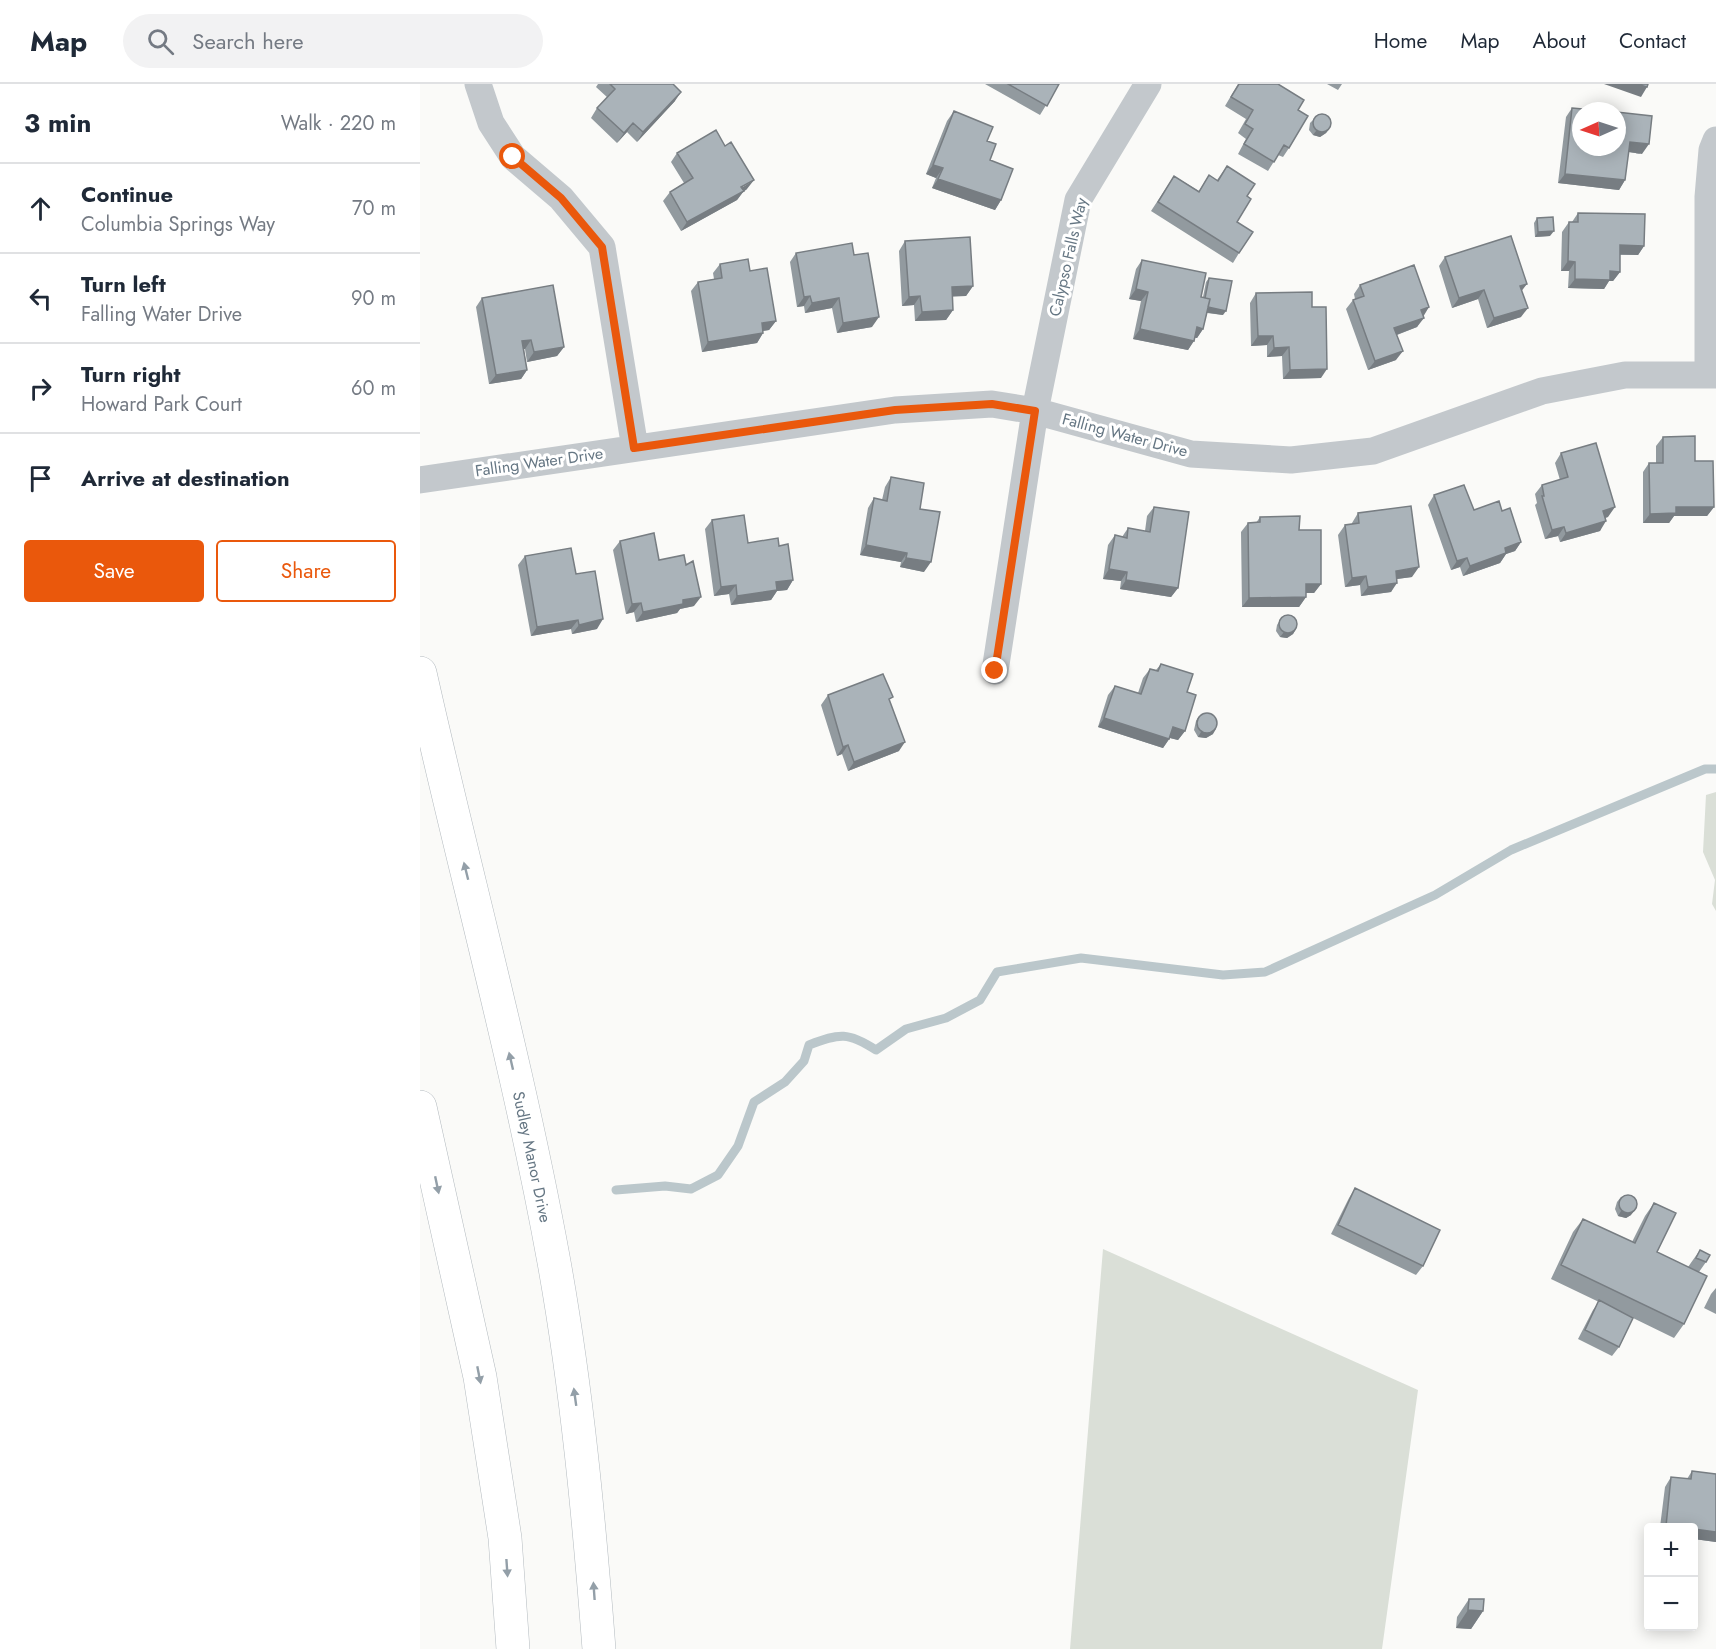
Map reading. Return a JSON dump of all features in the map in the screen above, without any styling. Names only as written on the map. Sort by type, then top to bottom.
[{"type":"main road","name":"Sudley Manor Drive","points":[[420,673],[502,1018],[554,1264],[577,1415],[589,1517],[599,1649]]},
{"type":"main road","points":[[420,1107],[480,1377],[505,1538],[513,1649]]},
{"type":"street","points":[[478,84],[491,123],[513,157],[561,198],[602,247],[634,448]]},
{"type":"street","name":"Calypso Falls Way","points":[[995,671],[1035,411],[1078,200],[1148,84]]},
{"type":"street","points":[[1712,375],[1708,197],[1712,150],[1716,140]]},
{"type":"street","name":"Falling Water Drive","points":[[420,480],[895,410],[992,404],[1035,411],[1191,454],[1291,460],[1373,451],[1542,391],[1625,375],[1712,375]]},
{"type":"shaded area","points":[[1716,792],[1716,911],[1712,904],[1715,880],[1703,852],[1706,795]]},
{"type":"shaded area","points":[[1103,1249],[1418,1390],[1382,1649],[1070,1649]]},
{"type":"building","points":[[610,84],[673,84],[681,92],[643,132],[633,123],[624,133],[597,108],[615,89]]},
{"type":"building","points":[[1008,84],[1059,84],[1047,106]]},
{"type":"building","points":[[1239,84],[1278,84],[1304,100],[1298,110],[1308,116],[1289,148],[1284,145],[1274,162],[1244,144],[1253,129],[1245,124],[1253,110],[1231,97]]},
{"type":"building","points":[[1572,108],[1572,156],[1626,156],[1626,113],[1652,116],[1649,144],[1630,142],[1625,180],[1565,174]]},
{"type":"building","points":[[954,111],[993,127],[987,141],[996,144],[990,160],[1013,169],[1001,200],[938,179],[943,168],[933,165]]},
{"type":"building","points":[[1322,114],[1328,117],[1331,123],[1328,129],[1322,132],[1316,129],[1313,123],[1316,117]]},
{"type":"building","points":[[716,130],[725,146],[731,142],[754,180],[741,187],[744,191],[687,222],[670,192],[693,178],[677,153]]},
{"type":"building","points":[[1227,166],[1255,184],[1247,196],[1251,199],[1237,222],[1253,232],[1239,253],[1158,202],[1174,176],[1199,192],[1209,175],[1218,181]]},
{"type":"building","points":[[1578,213],[1645,214],[1644,246],[1620,245],[1620,272],[1610,271],[1610,280],[1575,279],[1575,262],[1568,261],[1569,222],[1578,222]]},
{"type":"building","points":[[1553,217],[1554,231],[1538,232],[1537,218]]},
{"type":"building","points":[[1511,236],[1527,284],[1520,286],[1528,308],[1494,318],[1484,290],[1459,298],[1445,257]]},
{"type":"building","points":[[970,237],[973,286],[952,287],[953,310],[922,312],[920,296],[909,297],[905,241]]},
{"type":"building","points":[[852,243],[854,255],[868,253],[879,317],[843,323],[839,298],[812,303],[810,296],[804,297],[796,253]]},
{"type":"building","points":[[748,259],[750,271],[767,268],[776,321],[762,323],[763,333],[708,342],[698,282],[722,278],[720,264]]},
{"type":"building","points":[[1142,260],[1206,273],[1201,297],[1210,299],[1203,329],[1197,327],[1194,341],[1140,329],[1148,292],[1136,289]]},
{"type":"building","points":[[1414,265],[1429,307],[1421,310],[1424,318],[1394,328],[1403,351],[1375,361],[1353,300],[1364,296],[1360,285]]},
{"type":"building","points":[[1209,278],[1232,281],[1226,311],[1208,307],[1210,299],[1205,298]]},
{"type":"building","points":[[553,285],[564,347],[534,352],[531,340],[522,341],[527,370],[496,375],[482,298]]},
{"type":"building","points":[[1312,292],[1312,307],[1326,307],[1327,369],[1290,370],[1289,347],[1274,348],[1273,336],[1258,336],[1256,293]]},
{"type":"building","points":[[1695,436],[1695,461],[1713,461],[1714,507],[1676,507],[1676,513],[1650,514],[1649,463],[1663,463],[1663,437]]},
{"type":"building","points":[[1596,443],[1615,507],[1603,511],[1606,521],[1566,533],[1564,527],[1552,530],[1542,496],[1544,496],[1542,485],[1568,477],[1561,453]]},
{"type":"building","points":[[891,477],[924,483],[920,509],[940,512],[931,562],[906,558],[907,553],[866,545],[874,498],[887,501]]},
{"type":"building","points":[[1464,485],[1474,510],[1499,501],[1502,511],[1510,508],[1521,542],[1505,548],[1506,553],[1470,566],[1467,558],[1457,561],[1434,495]]},
{"type":"building","points":[[1411,506],[1419,567],[1396,571],[1397,583],[1368,587],[1366,576],[1352,578],[1345,525],[1359,523],[1358,513]]},
{"type":"building","points":[[1154,507],[1189,512],[1178,588],[1126,580],[1127,572],[1109,569],[1115,535],[1127,538],[1128,528],[1150,532]]},
{"type":"building","points":[[744,515],[748,543],[778,538],[779,546],[788,544],[793,580],[776,582],[777,590],[737,596],[736,585],[721,587],[712,520]]},
{"type":"building","points":[[1300,516],[1299,530],[1321,530],[1321,584],[1306,584],[1306,597],[1249,598],[1248,523],[1260,522],[1260,517]]},
{"type":"building","points":[[654,533],[659,560],[684,555],[686,565],[693,561],[701,597],[683,600],[683,604],[643,612],[641,603],[632,604],[620,541]]},
{"type":"building","points":[[571,548],[576,574],[595,571],[603,619],[579,625],[578,620],[537,627],[525,556]]},
{"type":"building","points":[[1288,615],[1294,618],[1297,624],[1294,630],[1288,633],[1282,630],[1279,624],[1282,618]]},
{"type":"building","points":[[1161,664],[1193,674],[1187,692],[1196,695],[1185,731],[1173,727],[1169,739],[1104,718],[1115,686],[1141,694],[1150,669],[1158,671]]},
{"type":"building","points":[[883,674],[893,697],[889,699],[905,742],[854,762],[848,745],[843,747],[828,695]]},
{"type":"building","points":[[1207,713],[1214,716],[1217,723],[1214,730],[1207,733],[1200,730],[1197,723],[1200,716]]},
{"type":"building","points":[[1355,1188],[1440,1230],[1423,1266],[1338,1225]]},
{"type":"building","points":[[1628,1195],[1634,1198],[1637,1204],[1634,1210],[1628,1213],[1622,1210],[1619,1204],[1622,1198]]},
{"type":"building","points":[[1654,1203],[1676,1213],[1657,1252],[1707,1276],[1684,1324],[1561,1265],[1583,1219],[1635,1243]]},
{"type":"building","points":[[1700,1250],[1710,1255],[1706,1262],[1696,1258]]},
{"type":"building","points":[[1599,1300],[1633,1318],[1619,1347],[1585,1330]]},
{"type":"building","points":[[1692,1471],[1716,1474],[1716,1532],[1698,1530],[1698,1523],[1666,1523],[1671,1477],[1691,1479]]},
{"type":"building","points":[[1469,1599],[1484,1599],[1483,1611],[1468,1610]]},
{"type":"waterway","points":[[616,1190],[665,1186],[691,1189],[718,1175],[738,1146],[754,1102],[785,1082],[804,1061],[809,1045],[844,1036],[858,1040],[876,1050],[906,1029],[946,1018],[980,1000],[997,972],[1081,958],[1223,975],[1265,972],[1435,895],[1511,850],[1705,769],[1716,769]]},
{"type":"route","points":[[513,157],[561,198],[602,247],[634,448],[895,410],[992,404],[1035,411],[995,671]]}]
